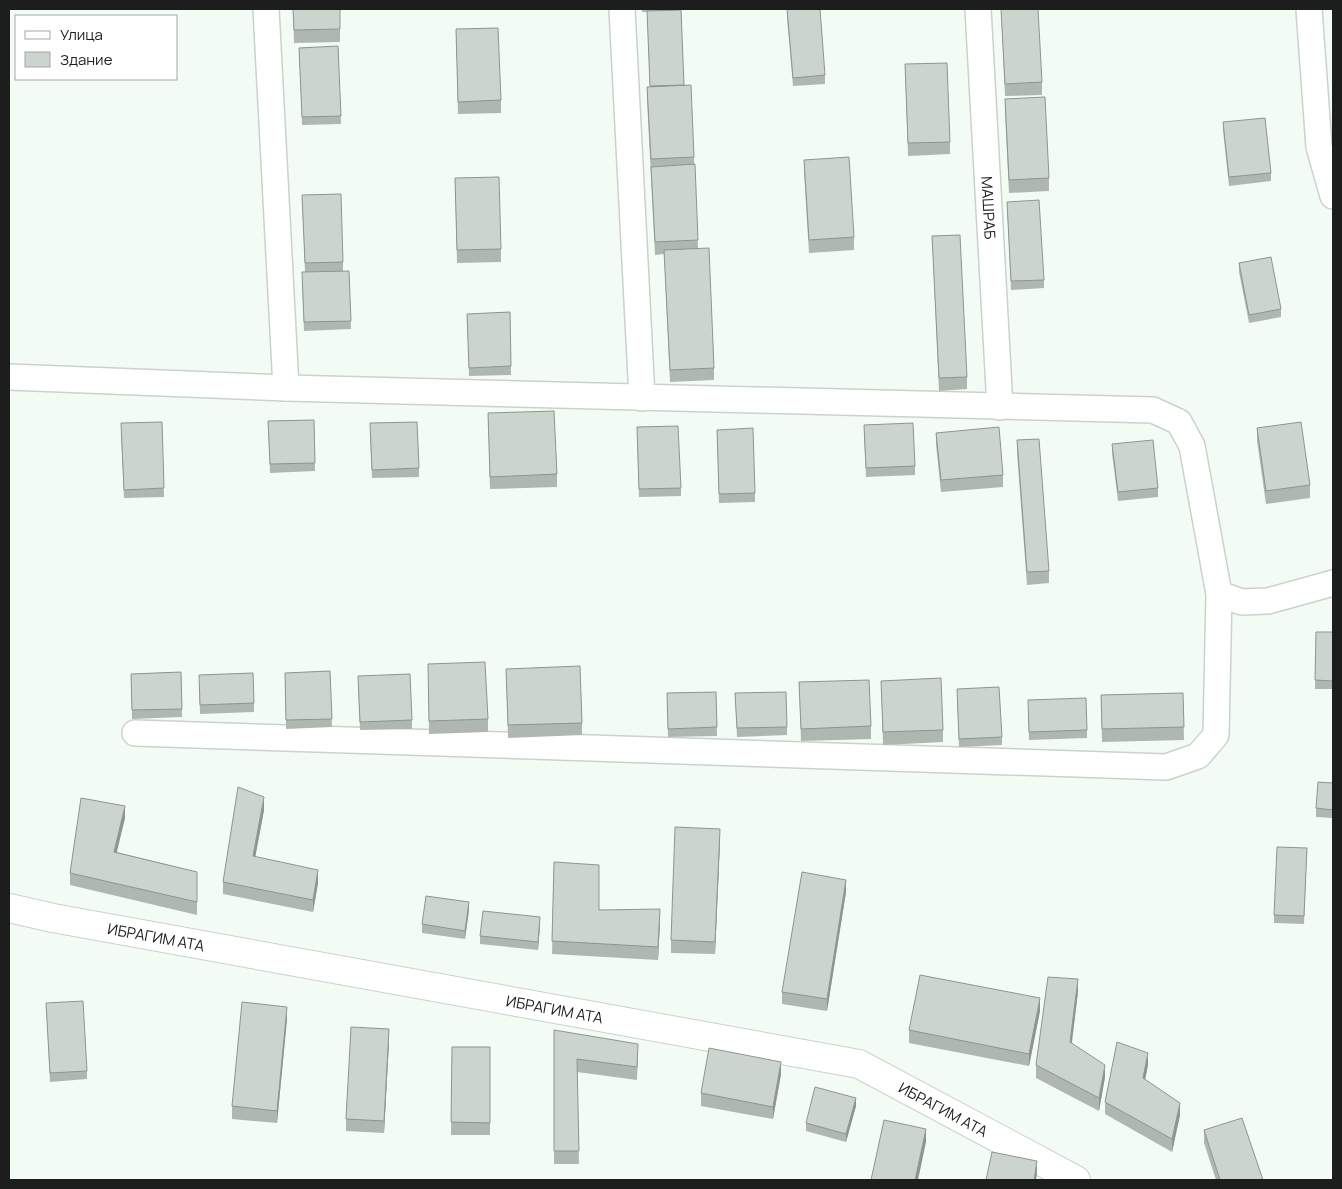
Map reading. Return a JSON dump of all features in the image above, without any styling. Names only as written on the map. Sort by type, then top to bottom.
[{"type":"street","points":[[266,9],[286,388]]},
{"type":"street","points":[[622,9],[642,398]]},
{"type":"street","name":"МАШРАБ","points":[[978,9],[1000,407]]},
{"type":"street","points":[[1310,9],[1319,147],[1333,196]]},
{"type":"street","points":[[9,377],[286,388],[1153,410],[1180,422],[1192,446],[1219,594],[1216,735],[1198,756],[1166,767],[135,733]]},
{"type":"street","points":[[1219,594],[1242,602],[1268,601],[1333,582]]},
{"type":"street","name":"ИБРАГИМ АТА","points":[[9,908],[53,918],[859,1064],[1076,1180]]},
{"type":"building","points":[[293,9],[340,9],[340,29],[294,30]]},
{"type":"building","points":[[787,9],[820,9],[825,75],[793,78]]},
{"type":"building","points":[[1001,9],[1038,9],[1042,82],[1005,84]]},
{"type":"building","points":[[681,10],[684,85],[650,86],[647,11]]},
{"type":"building","points":[[498,28],[501,100],[458,102],[456,29]]},
{"type":"building","points":[[338,46],[341,116],[302,117],[299,48]]},
{"type":"building","points":[[947,63],[950,142],[908,143],[905,64]]},
{"type":"building","points":[[691,85],[694,157],[651,159],[647,87]]},
{"type":"building","points":[[1045,97],[1049,178],[1009,180],[1005,99]]},
{"type":"building","points":[[1265,118],[1271,173],[1229,177],[1223,122]]},
{"type":"building","points":[[849,157],[854,237],[809,240],[804,160]]},
{"type":"building","points":[[695,164],[698,240],[655,242],[651,167]]},
{"type":"building","points":[[499,177],[501,249],[457,250],[455,178]]},
{"type":"building","points":[[341,194],[343,262],[305,263],[302,195]]},
{"type":"building","points":[[1039,200],[1044,280],[1011,281],[1007,202]]},
{"type":"building","points":[[960,235],[967,377],[939,378],[932,236]]},
{"type":"building","points":[[709,248],[714,368],[670,370],[664,250]]},
{"type":"building","points":[[1271,257],[1281,309],[1249,315],[1239,263]]},
{"type":"building","points":[[349,271],[351,321],[304,322],[302,272]]},
{"type":"building","points":[[510,312],[511,366],[469,368],[467,314]]},
{"type":"building","points":[[554,411],[557,474],[490,477],[488,413]]},
{"type":"building","points":[[314,420],[315,463],[270,464],[268,421]]},
{"type":"building","points":[[162,422],[164,488],[124,490],[121,423]]},
{"type":"building","points":[[417,422],[419,468],[372,470],[370,423]]},
{"type":"building","points":[[1301,422],[1310,485],[1266,491],[1257,428]]},
{"type":"building","points":[[913,423],[915,466],[866,468],[864,425]]},
{"type":"building","points":[[678,426],[681,488],[639,489],[637,427]]},
{"type":"building","points":[[999,427],[1003,475],[941,480],[936,433]]},
{"type":"building","points":[[753,428],[755,493],[719,494],[717,430]]},
{"type":"building","points":[[1039,439],[1049,571],[1027,572],[1017,440]]},
{"type":"building","points":[[1153,440],[1158,488],[1118,492],[1112,444]]},
{"type":"building","points":[[1316,632],[1333,632],[1333,681],[1315,680]]},
{"type":"building","points":[[485,662],[488,719],[429,721],[428,664]]},
{"type":"building","points":[[580,666],[582,723],[508,725],[506,669]]},
{"type":"building","points":[[330,671],[332,719],[286,720],[285,673]]},
{"type":"building","points":[[181,672],[182,709],[132,710],[131,674]]},
{"type":"building","points":[[253,673],[254,703],[200,705],[199,675]]},
{"type":"building","points":[[410,674],[412,720],[360,722],[358,676]]},
{"type":"building","points":[[941,678],[943,730],[883,732],[881,681]]},
{"type":"building","points":[[869,680],[871,726],[801,729],[799,682]]},
{"type":"building","points":[[999,687],[1002,737],[959,739],[957,689]]},
{"type":"building","points":[[716,692],[717,727],[668,729],[667,693]]},
{"type":"building","points":[[786,692],[787,727],[737,728],[735,693]]},
{"type":"building","points":[[1183,693],[1184,727],[1102,729],[1101,695]]},
{"type":"building","points":[[1086,698],[1087,730],[1029,732],[1028,700]]},
{"type":"building","points":[[1318,782],[1333,783],[1333,810],[1316,808]]},
{"type":"building","points":[[238,787],[264,797],[253,856],[318,870],[313,900],[223,882]]},
{"type":"building","points":[[81,798],[125,806],[114,852],[197,872],[197,902],[70,873]]},
{"type":"building","points":[[675,827],[720,829],[715,942],[671,940]]},
{"type":"building","points":[[1277,847],[1307,848],[1304,916],[1274,915]]},
{"type":"building","points":[[554,862],[599,865],[599,910],[660,909],[658,947],[552,941]]},
{"type":"building","points":[[802,872],[846,880],[827,999],[782,992]]},
{"type":"building","points":[[426,896],[469,902],[465,931],[422,924]]},
{"type":"building","points":[[483,911],[540,917],[538,942],[480,936]]},
{"type":"building","points":[[920,975],[1040,998],[1029,1054],[909,1030]]},
{"type":"building","points":[[1048,977],[1078,979],[1070,1042],[1105,1065],[1099,1098],[1036,1065]]},
{"type":"building","points":[[83,1001],[87,1071],[50,1073],[46,1003]]},
{"type":"building","points":[[242,1002],[287,1007],[277,1111],[232,1106]]},
{"type":"building","points":[[351,1027],[389,1029],[384,1121],[346,1119]]},
{"type":"building","points":[[554,1030],[638,1044],[637,1067],[577,1059],[579,1151],[554,1151]]},
{"type":"building","points":[[1117,1042],[1148,1053],[1143,1078],[1180,1103],[1172,1139],[1105,1102]]},
{"type":"building","points":[[452,1047],[490,1047],[490,1123],[451,1122]]},
{"type":"building","points":[[709,1048],[781,1062],[773,1107],[701,1093]]},
{"type":"building","points":[[815,1087],[856,1098],[846,1134],[806,1123]]},
{"type":"building","points":[[1242,1118],[1263,1180],[1220,1180],[1204,1130]]},
{"type":"building","points":[[884,1120],[926,1129],[915,1180],[871,1180]]},
{"type":"building","points":[[992,1152],[1037,1161],[1034,1180],[986,1180]]}]
